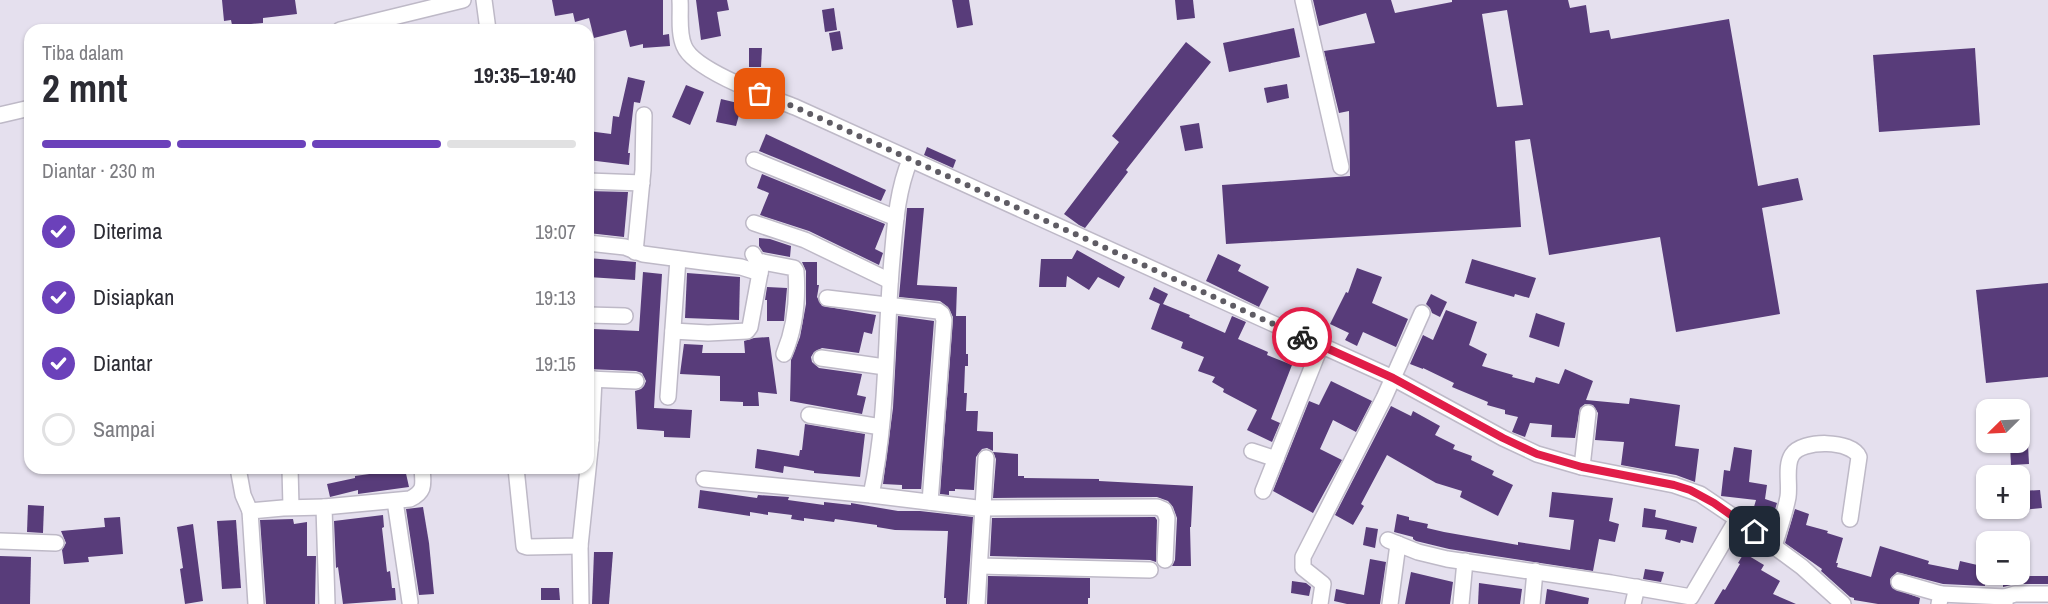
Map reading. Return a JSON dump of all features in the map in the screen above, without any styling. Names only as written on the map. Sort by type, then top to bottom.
[{"type":"street","points":[[484,0],[487,24]]},
{"type":"street","points":[[680,0],[681,38],[684,48],[699,64],[760,94],[795,107],[908,164],[1318,352],[1389,388],[1537,454],[1582,467],[1674,485],[1700,494],[1802,567],[1843,604]]},
{"type":"street","points":[[1303,0],[1341,167]]},
{"type":"street","points":[[364,24],[458,1]]},
{"type":"street","points":[[0,115],[24,109]]},
{"type":"street","points":[[635,252],[642,183],[645,115]]},
{"type":"street","points":[[754,160],[896,218]]},
{"type":"street","points":[[871,495],[881,427],[896,218],[908,164]]},
{"type":"street","points":[[594,181],[642,183]]},
{"type":"street","points":[[754,223],[805,240],[890,281]]},
{"type":"street","points":[[594,244],[678,259],[741,267],[758,263],[794,268],[797,297],[794,322],[784,354]]},
{"type":"street","points":[[668,397],[678,259]]},
{"type":"street","points":[[673,331],[708,333],[747,331],[750,327],[758,263]]},
{"type":"street","points":[[827,298],[938,311],[942,314],[944,320],[930,502]]},
{"type":"street","points":[[1320,604],[1323,584],[1305,570],[1302,563],[1303,557],[1389,388],[1422,314]]},
{"type":"street","points":[[594,315],[625,316]]},
{"type":"street","points":[[1263,491],[1318,352]]},
{"type":"street","points":[[821,358],[885,367]]},
{"type":"street","points":[[594,379],[636,381]]},
{"type":"street","points":[[1582,467],[1588,412]]},
{"type":"street","points":[[809,416],[881,427]]},
{"type":"street","points":[[1774,546],[1788,495],[1791,456],[1800,447],[1826,444],[1846,447],[1857,453],[1850,519]]},
{"type":"street","points":[[1252,451],[1276,459]]},
{"type":"street","points":[[977,604],[986,458]]},
{"type":"street","points":[[239,474],[243,495],[250,511],[256,604]]},
{"type":"street","points":[[290,474],[291,507]]},
{"type":"street","points":[[250,511],[410,499],[422,490],[422,474]]},
{"type":"street","points":[[517,474],[524,546],[580,546]]},
{"type":"street","points":[[581,604],[580,546],[586,474]]},
{"type":"street","points":[[704,479],[983,508],[1157,507],[1164,510],[1167,518],[1165,560]]},
{"type":"street","points":[[395,501],[410,602]]},
{"type":"street","points":[[324,507],[327,604]]},
{"type":"street","points":[[1389,604],[1393,542],[1418,552],[1637,587],[1692,600],[1737,519]]},
{"type":"street","points":[[0,540],[56,543]]},
{"type":"street","points":[[1461,604],[1465,561]]},
{"type":"street","points":[[980,566],[1150,570]]},
{"type":"street","points":[[1532,604],[1535,572]]},
{"type":"street","points":[[1899,582],[1940,599],[2005,601],[2022,594],[2048,594]]},
{"type":"street","points":[[1633,604],[1637,587]]},
{"type":"building","points":[[222,0],[295,0],[297,14],[263,18],[263,23],[232,24],[231,20],[224,21]]},
{"type":"building","points":[[552,0],[663,0],[663,35],[669,34],[670,46],[643,48],[643,44],[630,47],[626,30],[594,38],[594,24],[590,24],[589,18],[575,22],[573,13],[555,16]]},
{"type":"building","points":[[696,0],[727,0],[729,10],[717,12],[721,36],[701,40]]},
{"type":"building","points":[[952,0],[969,0],[973,25],[957,28]]},
{"type":"building","points":[[1175,0],[1193,0],[1195,18],[1177,20]]},
{"type":"building","points":[[1313,0],[1391,0],[1395,13],[1452,2],[1452,0],[1568,0],[1570,8],[1586,5],[1590,33],[1609,30],[1611,39],[1729,19],[1758,186],[1798,178],[1803,200],[1762,208],[1780,314],[1676,332],[1660,237],[1549,255],[1530,139],[1515,141],[1521,227],[1226,244],[1222,185],[1350,176],[1349,111],[1339,113],[1324,51],[1375,43],[1366,13],[1319,26]],"holes":[[[1507,10],[1523,105],[1497,107],[1482,14]]]},
{"type":"building","points":[[834,8],[837,30],[825,32],[822,10]]},
{"type":"building","points":[[1294,28],[1300,57],[1229,72],[1223,43]]},
{"type":"building","points":[[840,31],[843,49],[832,51],[829,33]]},
{"type":"building","points":[[1186,42],[1211,62],[1126,170],[1128,172],[1085,228],[1079,225],[1064,214],[1119,142],[1112,136]]},
{"type":"building","points":[[749,48],[762,48],[761,67],[749,67]]},
{"type":"building","points":[[1975,48],[1980,125],[1879,132],[1873,55]]},
{"type":"building","points":[[628,77],[645,81],[640,103],[634,102],[628,153],[630,153],[629,165],[594,161],[594,132],[611,134],[613,116],[619,117]]},
{"type":"building","points":[[1287,84],[1289,98],[1267,103],[1264,88]]},
{"type":"building","points":[[686,85],[704,92],[690,125],[672,117]]},
{"type":"building","points":[[721,99],[742,104],[736,126],[716,122]]},
{"type":"building","points":[[1199,123],[1203,148],[1185,151],[1180,126]]},
{"type":"building","points":[[766,134],[886,190],[881,201],[759,151]]},
{"type":"building","points":[[927,147],[956,160],[953,168],[924,155]]},
{"type":"building","points":[[762,174],[885,224],[875,249],[883,253],[879,265],[809,231],[760,215],[769,193],[757,188]]},
{"type":"building","points":[[594,191],[628,192],[624,237],[594,234]]},
{"type":"building","points":[[907,208],[924,208],[917,285],[957,287],[956,316],[966,316],[968,366],[965,366],[964,393],[967,393],[966,411],[978,411],[977,431],[993,432],[993,451],[987,448],[982,449],[976,457],[974,490],[955,489],[955,491],[949,491],[949,495],[940,494],[953,317],[948,307],[940,301],[899,297]]},
{"type":"building","points":[[759,238],[791,246],[790,257],[763,252],[759,246]]},
{"type":"building","points":[[1077,250],[1125,277],[1119,288],[1098,277],[1089,290],[1067,276],[1066,287],[1039,287],[1041,259],[1072,259]]},
{"type":"building","points":[[1218,254],[1241,265],[1238,271],[1269,287],[1259,307],[1206,281]]},
{"type":"building","points":[[594,258],[636,262],[635,280],[594,277]]},
{"type":"building","points":[[1472,259],[1536,278],[1529,298],[1515,294],[1514,297],[1465,283]]},
{"type":"building","points":[[802,262],[817,262],[817,285],[819,285],[817,297],[822,306],[876,315],[872,334],[864,332],[859,353],[822,348],[814,352],[811,357],[812,362],[819,368],[862,374],[857,395],[866,397],[862,414],[790,401],[791,360],[800,337],[806,304],[806,271]]},
{"type":"building","points":[[1357,268],[1382,277],[1372,303],[1408,319],[1396,347],[1363,332],[1357,346],[1345,340],[1349,333],[1330,324],[1346,292],[1348,293]]},
{"type":"building","points":[[643,272],[662,274],[654,408],[692,410],[690,438],[664,437],[664,431],[637,429],[635,391],[641,389],[646,381],[642,373],[594,369],[594,329],[639,331]]},
{"type":"building","points":[[687,273],[740,277],[739,320],[685,318]]},
{"type":"building","points":[[2048,283],[2048,377],[1986,383],[1976,290]]},
{"type":"building","points":[[767,287],[787,288],[784,321],[767,321],[767,300],[765,300]]},
{"type":"building","points":[[1154,287],[1168,294],[1163,304],[1225,333],[1232,316],[1246,322],[1238,339],[1268,352],[1267,355],[1292,365],[1271,419],[1280,423],[1272,442],[1247,430],[1257,410],[1223,392],[1224,389],[1212,382],[1215,377],[1198,371],[1204,357],[1181,348],[1183,342],[1151,329],[1160,304],[1149,299]]},
{"type":"building","points":[[1431,294],[1447,302],[1440,317],[1432,313],[1426,304]]},
{"type":"building","points":[[1446,310],[1477,322],[1469,345],[1487,354],[1482,366],[1534,383],[1536,377],[1559,384],[1565,369],[1593,381],[1586,400],[1629,404],[1630,398],[1680,405],[1675,446],[1699,449],[1695,482],[1676,475],[1621,465],[1624,442],[1595,440],[1598,413],[1593,405],[1585,404],[1580,408],[1575,438],[1551,437],[1552,425],[1530,423],[1525,437],[1512,432],[1518,417],[1505,414],[1505,410],[1487,405],[1488,402],[1452,387],[1454,383],[1410,364],[1423,335],[1433,340]]},
{"type":"building","points":[[1536,313],[1565,323],[1559,347],[1529,337]]},
{"type":"building","points":[[898,316],[934,321],[921,491],[921,489],[902,489],[902,485],[883,484],[893,408]]},
{"type":"building","points":[[769,337],[777,394],[758,392],[759,406],[743,406],[743,402],[720,401],[720,376],[680,374],[684,344],[703,345],[702,353],[745,353],[744,341]]},
{"type":"building","points":[[1331,381],[1372,401],[1356,432],[1333,420],[1320,449],[1342,460],[1313,513],[1273,491],[1309,401],[1319,405]]},
{"type":"building","points":[[1391,406],[1411,416],[1413,411],[1440,426],[1435,435],[1455,445],[1453,449],[1472,456],[1471,460],[1494,471],[1492,475],[1513,485],[1498,516],[1460,497],[1462,491],[1436,483],[1387,455],[1361,504],[1364,506],[1353,525],[1335,515]]},
{"type":"building","points":[[805,424],[865,434],[860,477],[814,473],[814,471],[784,466],[783,473],[755,468],[757,449],[799,456],[802,450]]},
{"type":"building","points":[[1734,447],[1752,450],[1749,482],[1767,485],[1765,499],[1777,503],[1769,530],[1751,517],[1756,500],[1721,496],[1724,470],[1730,471]]},
{"type":"building","points":[[993,452],[1018,454],[1018,476],[1024,476],[1024,478],[1099,479],[1099,481],[1193,486],[1190,527],[1191,566],[1172,566],[1175,560],[1177,518],[1168,501],[1157,497],[993,498],[996,459]]},
{"type":"building","points":[[2010,453],[2028,453],[2029,464],[2011,465]]},
{"type":"building","points":[[406,474],[409,487],[358,494],[358,490],[330,497],[327,484],[355,478],[355,476]]},
{"type":"building","points":[[700,490],[757,498],[758,495],[789,497],[788,500],[824,505],[824,502],[851,505],[851,503],[898,511],[973,517],[967,604],[946,604],[946,598],[944,598],[948,531],[895,530],[835,519],[834,522],[804,518],[804,521],[791,519],[792,515],[768,512],[768,515],[750,512],[750,516],[698,508]]},
{"type":"building","points":[[2040,490],[2042,508],[2030,509],[2030,491]]},
{"type":"building","points":[[1552,492],[1613,498],[1609,521],[1619,524],[1615,542],[1599,539],[1593,571],[1449,549],[1416,541],[1413,537],[1394,532],[1397,514],[1409,517],[1409,520],[1428,524],[1427,528],[1444,532],[1518,545],[1518,542],[1570,550],[1574,520],[1549,517]]},
{"type":"building","points":[[28,505],[44,506],[43,533],[27,532]]},
{"type":"building","points":[[423,507],[434,594],[419,595],[406,509]]},
{"type":"building","points":[[1644,508],[1656,510],[1655,517],[1697,527],[1693,543],[1681,540],[1680,543],[1665,539],[1667,530],[1642,527]]},
{"type":"building","points":[[1795,509],[1809,514],[1806,525],[1843,538],[1837,567],[1871,577],[1880,546],[1929,561],[1928,564],[1958,570],[1960,561],[1976,565],[1976,585],[1985,586],[1943,584],[1897,572],[1890,579],[1892,588],[1920,598],[1919,604],[1878,604],[1854,600],[1821,571],[1822,569],[1785,543]]},
{"type":"building","points":[[383,515],[384,527],[382,528],[387,572],[390,571],[396,600],[343,604],[338,567],[336,568],[334,521]]},
{"type":"building","points":[[120,517],[123,554],[88,557],[89,562],[64,564],[62,550],[66,543],[61,531],[105,527],[104,518]]},
{"type":"building","points":[[1155,517],[1157,520],[1156,562],[990,556],[992,518]]},
{"type":"building","points":[[293,519],[294,524],[307,522],[307,556],[316,556],[315,604],[266,604],[260,520]]},
{"type":"building","points":[[236,520],[241,588],[222,589],[217,521]]},
{"type":"building","points":[[193,524],[203,601],[185,604],[177,527]]},
{"type":"building","points":[[1366,527],[1378,529],[1375,548],[1363,545]]},
{"type":"building","points":[[594,552],[613,552],[609,604],[592,604]]},
{"type":"building","points":[[1744,553],[1764,565],[1761,570],[1780,581],[1773,594],[1796,604],[1714,604],[1723,589],[1725,590]]},
{"type":"building","points":[[0,556],[31,557],[30,604],[0,604]]},
{"type":"building","points":[[1370,559],[1386,562],[1380,604],[1347,604],[1334,601],[1336,589],[1364,595]]},
{"type":"building","points":[[1645,569],[1664,572],[1661,582],[1643,579]]},
{"type":"building","points":[[1411,572],[1453,582],[1450,604],[1405,604]]},
{"type":"building","points":[[988,576],[1090,578],[1090,598],[1088,598],[1088,604],[987,604]]},
{"type":"building","points":[[2030,576],[2048,576],[2048,584],[2030,584]]},
{"type":"building","points":[[1292,581],[1306,583],[1311,587],[1309,596],[1291,593]]},
{"type":"building","points":[[1479,583],[1522,589],[1520,604],[1478,604]]},
{"type":"building","points":[[541,588],[559,588],[560,600],[541,600]]},
{"type":"building","points":[[1547,589],[1589,598],[1588,604],[1545,604]]},
{"type":"way so far","points":[[760,94],[795,107],[1302,337]]},
{"type":"route","points":[[1302,337],[1393,378],[1537,454],[1582,467],[1690,490],[1714,503],[1755,532]]}]
